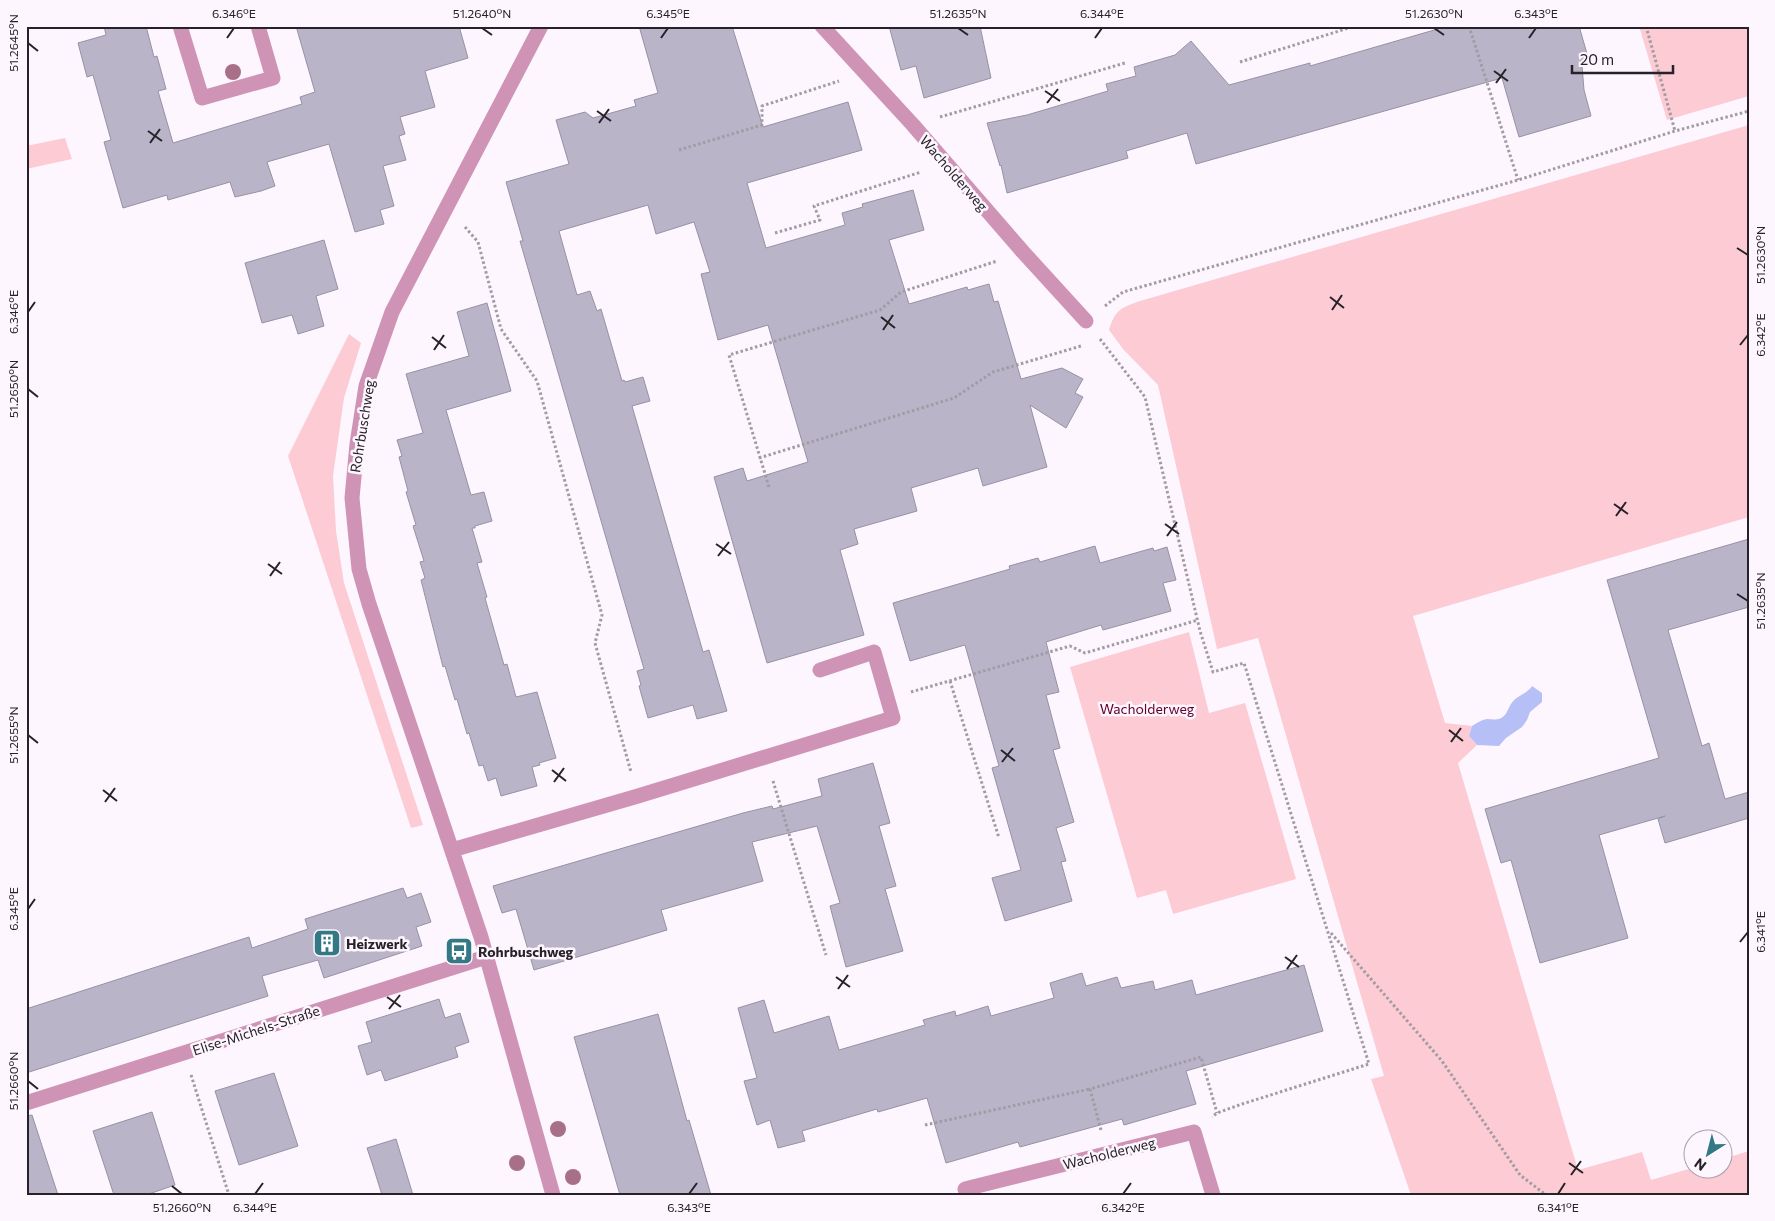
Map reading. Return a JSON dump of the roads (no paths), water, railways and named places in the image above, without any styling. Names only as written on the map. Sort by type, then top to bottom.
[{"type":"street","points":[[180,26],[202,98],[273,78],[258,26]]},
{"type":"street","name":"Rohrbuschweg","points":[[541,26],[392,312],[366,386],[357,444],[352,498],[360,569],[369,604],[486,957],[553,1195]]},
{"type":"street","name":"Wacholderweg","points":[[822,26],[913,125],[945,164],[1086,321]]},
{"type":"street","points":[[452,850],[638,796],[893,718],[874,652],[820,670]]},
{"type":"street","name":"Elise-Michels-Straße","points":[[26,1103],[486,957]]},
{"type":"street","name":"Wacholderweg","points":[[967,1195],[965,1189],[1194,1132],[1213,1195]]},
{"type":"water","points":[[1532,686],[1542,693],[1542,702],[1530,712],[1522,727],[1506,738],[1499,746],[1477,745],[1469,736],[1472,726],[1485,719],[1502,718],[1513,701]]},
{"type":"place","name":"Heizwerk","points":[[327,943]]},
{"type":"place","name":"Rohrbuschweg","points":[[459,951]]}]
